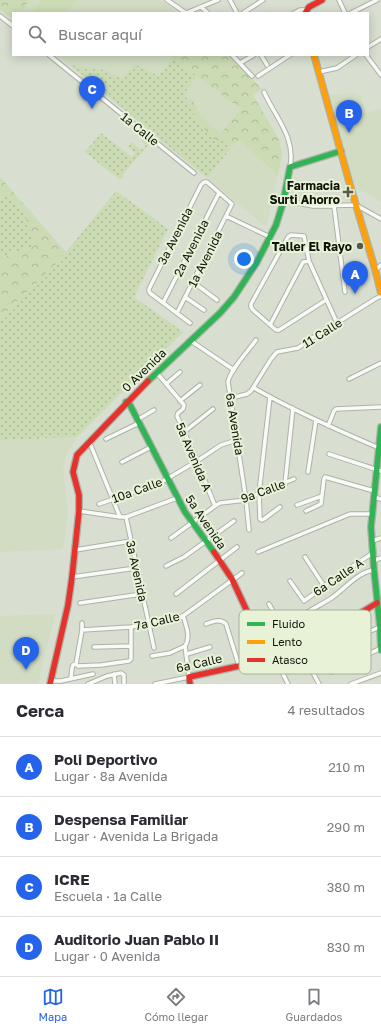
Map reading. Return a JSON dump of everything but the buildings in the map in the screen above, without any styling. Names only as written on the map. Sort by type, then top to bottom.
[{"type":"street","points":[[167,0],[185,12]]},
{"type":"street","points":[[188,12],[218,0]]},
{"type":"street","points":[[230,0],[236,12]]},
{"type":"street","points":[[245,12],[263,0]]},
{"type":"street","points":[[296,12],[300,10],[306,12],[310,3],[322,0]]},
{"type":"street","points":[[339,0],[345,12]]},
{"type":"street","points":[[353,12],[378,0],[381,3]]},
{"type":"street","points":[[201,7],[207,12]]},
{"type":"street","points":[[0,16],[12,25]]},
{"type":"street","points":[[369,46],[381,39]]},
{"type":"street","name":"1a Calle","points":[[50,56],[75,79],[194,173]]},
{"type":"street","points":[[233,56],[252,76]]},
{"type":"street","points":[[240,63],[252,56]]},
{"type":"street","points":[[262,56],[268,65]]},
{"type":"street","points":[[258,76],[288,56]]},
{"type":"street","points":[[314,56],[381,293]]},
{"type":"street","points":[[319,72],[337,68],[355,56]]},
{"type":"street","points":[[367,56],[381,75]]},
{"type":"street","name":"0 Avenida","points":[[50,682],[68,605],[72,577],[79,511],[79,495],[74,478],[76,455],[156,372],[192,341],[234,297],[257,262],[276,225],[283,203],[290,166],[291,150],[288,138],[264,92]]},
{"type":"street","points":[[290,166],[341,152]]},
{"type":"street","name":"3a Avenida","points":[[163,303],[149,291],[149,289],[204,182],[207,182],[220,192]]},
{"type":"street","name":"1a Avenida","points":[[177,313],[232,204],[220,192]]},
{"type":"street","name":"2a Avenida","points":[[163,303],[220,192]]},
{"type":"street","points":[[287,201],[314,206],[356,205],[381,219]]},
{"type":"street","points":[[334,206],[346,292]]},
{"type":"street","points":[[226,216],[270,237]]},
{"type":"street","points":[[326,300],[279,330],[270,325],[251,307],[251,304],[290,235],[304,236],[309,261],[337,323]]},
{"type":"street","points":[[270,325],[302,264],[309,261]]},
{"type":"street","points":[[375,269],[381,265]]},
{"type":"street","points":[[193,282],[217,300]]},
{"type":"street","name":"11 Calle","points":[[254,388],[271,359],[277,352],[298,348],[381,296]]},
{"type":"street","points":[[185,297],[204,310]]},
{"type":"street","points":[[163,303],[190,324]]},
{"type":"street","points":[[192,341],[234,370],[256,340]]},
{"type":"street","points":[[349,379],[381,363]]},
{"type":"street","name":"6a Avenida","points":[[234,370],[228,382],[246,500],[249,530]]},
{"type":"street","points":[[156,372],[180,401],[200,384]]},
{"type":"street","points":[[166,384],[180,372]]},
{"type":"street","points":[[231,398],[247,394],[254,388],[328,426],[379,448]]},
{"type":"street","points":[[270,397],[259,493],[260,519],[262,520],[280,507]]},
{"type":"street","name":"5a Avenida A","points":[[180,401],[184,407],[177,416],[215,506]]},
{"type":"street","name":"5a Avenida","points":[[126,402],[130,406],[185,512],[220,561],[248,610]]},
{"type":"street","points":[[328,426],[336,409],[381,407]]},
{"type":"street","points":[[285,484],[293,408]]},
{"type":"street","points":[[184,432],[213,409]]},
{"type":"street","points":[[106,439],[138,422],[154,410]]},
{"type":"street","points":[[308,472],[316,420]]},
{"type":"street","points":[[371,654],[381,649],[377,603],[378,592],[373,561],[371,527],[374,494],[379,470],[381,427]]},
{"type":"street","name":"10a Calle","points":[[99,504],[160,483],[221,445],[237,440]]},
{"type":"street","points":[[89,441],[120,517]]},
{"type":"street","points":[[122,462],[151,447]]},
{"type":"street","points":[[329,454],[379,470]]},
{"type":"street","points":[[306,511],[320,505],[324,477],[374,494],[381,499]]},
{"type":"street","name":"9a Calle","points":[[171,538],[220,503],[246,500],[259,493],[285,484],[294,479]]},
{"type":"street","points":[[297,505],[322,496]]},
{"type":"street","points":[[79,511],[126,517],[177,498]]},
{"type":"street","points":[[258,552],[343,516],[350,514],[372,514]]},
{"type":"street","name":"3a Avenida","points":[[126,517],[154,648]]},
{"type":"street","points":[[166,566],[184,558],[234,521]]},
{"type":"street","points":[[372,541],[381,538]]},
{"type":"street","points":[[75,550],[131,541]]},
{"type":"street","points":[[176,594],[238,547]]},
{"type":"street","name":"6a Calle A","points":[[290,581],[304,601],[373,553]]},
{"type":"street","points":[[305,557],[324,586]]},
{"type":"street","name":"6a Calle A","points":[[373,561],[381,558]]},
{"type":"street","points":[[72,577],[136,568]]},
{"type":"street","points":[[311,610],[343,590],[348,584],[364,572],[374,570]]},
{"type":"street","name":"7a Calle","points":[[82,630],[131,627],[183,616],[242,573]]},
{"type":"street","points":[[80,603],[142,594]]},
{"type":"street","name":"6a Calle","points":[[365,610],[377,603]]},
{"type":"street","points":[[269,604],[272,610]]},
{"type":"street","points":[[183,616],[188,639],[185,646],[190,684]]},
{"type":"street","points":[[206,624],[219,621],[226,624],[239,666]]},
{"type":"street","points":[[71,678],[73,665],[76,664],[82,623]]},
{"type":"street","points":[[76,664],[78,666],[101,666],[129,661],[131,659],[131,627]]},
{"type":"street","points":[[371,631],[380,627]]},
{"type":"street","points":[[94,647],[131,646]]},
{"type":"street","points":[[152,656],[170,652],[185,646]]},
{"type":"street","points":[[187,654],[210,646]]},
{"type":"street","name":"6a Calle","points":[[155,684],[239,666]]},
{"type":"street","points":[[351,684],[381,673]]},
{"type":"street","points":[[50,682],[93,674]]},
{"type":"street","points":[[114,674],[115,684]]},
{"type":"street","points":[[88,684],[114,674],[123,674],[124,684]]},
{"type":"street","name":"5a Avenida","points":[[282,674],[288,684]]},
{"type":"street","points":[[314,674],[319,684]]},
{"type":"shaded area","points":[[29,0],[161,0],[177,12],[23,12]]},
{"type":"shaded area","points":[[58,56],[170,56],[173,58],[159,76],[134,64],[122,79],[105,70],[70,65]]},
{"type":"shaded area","points":[[197,76],[241,109],[222,133],[212,127],[199,113],[195,103],[191,99],[189,100],[183,95]]},
{"type":"shaded area","points":[[355,93],[361,96],[366,113],[381,109],[381,202],[363,191],[354,190],[330,95]]},
{"type":"shaded area","points":[[239,139],[278,175],[266,227],[207,178]]},
{"type":"shaded area","points":[[77,437],[67,454],[63,470],[68,513],[63,549],[0,552],[0,440]]},
{"type":"shaded area","points":[[55,614],[38,684],[0,684],[0,616]]},
{"type":"green space","points":[[0,0],[29,0],[23,12],[12,12],[12,19],[0,10]]},
{"type":"green space","points":[[42,0],[77,0],[67,12],[32,12]]},
{"type":"green space","points":[[170,56],[231,56],[262,89],[253,95],[279,139],[282,154],[278,175],[239,140],[231,148],[221,140],[218,143],[215,142],[193,113],[187,102],[191,99],[204,119],[221,133],[241,109]]},
{"type":"green space","points":[[173,58],[197,76],[183,95],[189,100],[187,102],[203,128],[231,148],[207,178],[70,65],[105,70],[122,79],[134,64],[159,76]]},
{"type":"green space","points":[[101,133],[132,157],[135,153],[128,147],[132,142],[141,150],[146,145],[142,141],[145,137],[151,142],[128,168],[120,180],[85,152]]},
{"type":"green space","points":[[0,177],[66,252],[57,263],[0,318],[0,258],[34,246],[26,217],[7,193],[0,195]]},
{"type":"green space","points":[[116,191],[168,229],[134,297],[183,332],[77,437],[0,440],[0,318],[57,263]]},
{"type":"green space","points":[[7,193],[26,217],[34,246],[0,258],[0,195]]},
{"type":"traffic: fast","points":[[148,381],[220,313],[234,297],[257,262],[276,225],[283,203],[290,167],[341,151]]},
{"type":"traffic: fast","points":[[126,402],[130,405],[185,512],[214,552]]},
{"type":"traffic: fast","points":[[381,427],[371,527],[381,650]]},
{"type":"traffic: slow","points":[[314,56],[381,293]]},
{"type":"traffic: jam","points":[[306,12],[309,7],[322,0]]},
{"type":"traffic: jam","points":[[50,684],[68,605],[72,577],[79,511],[79,495],[73,472],[77,455],[148,381]]},
{"type":"traffic: jam","points":[[214,552],[232,579],[246,610]]},
{"type":"traffic: jam","points":[[365,610],[377,603]]},
{"type":"traffic: jam","points":[[190,684],[189,677],[239,666]]},
{"type":"place","name":"ICRE","points":[[92,109]]},
{"type":"place","name":"Despensa Familiar","points":[[349,133]]},
{"type":"place","name":"Farmacia Surti Ahorro","points":[[348,192]]},
{"type":"place","name":"Taller El Rayo","points":[[360,246]]},
{"type":"place","name":"Poli Deportivo","points":[[355,294]]},
{"type":"place","name":"Auditorio Juan Pablo II","points":[[26,670]]}]
